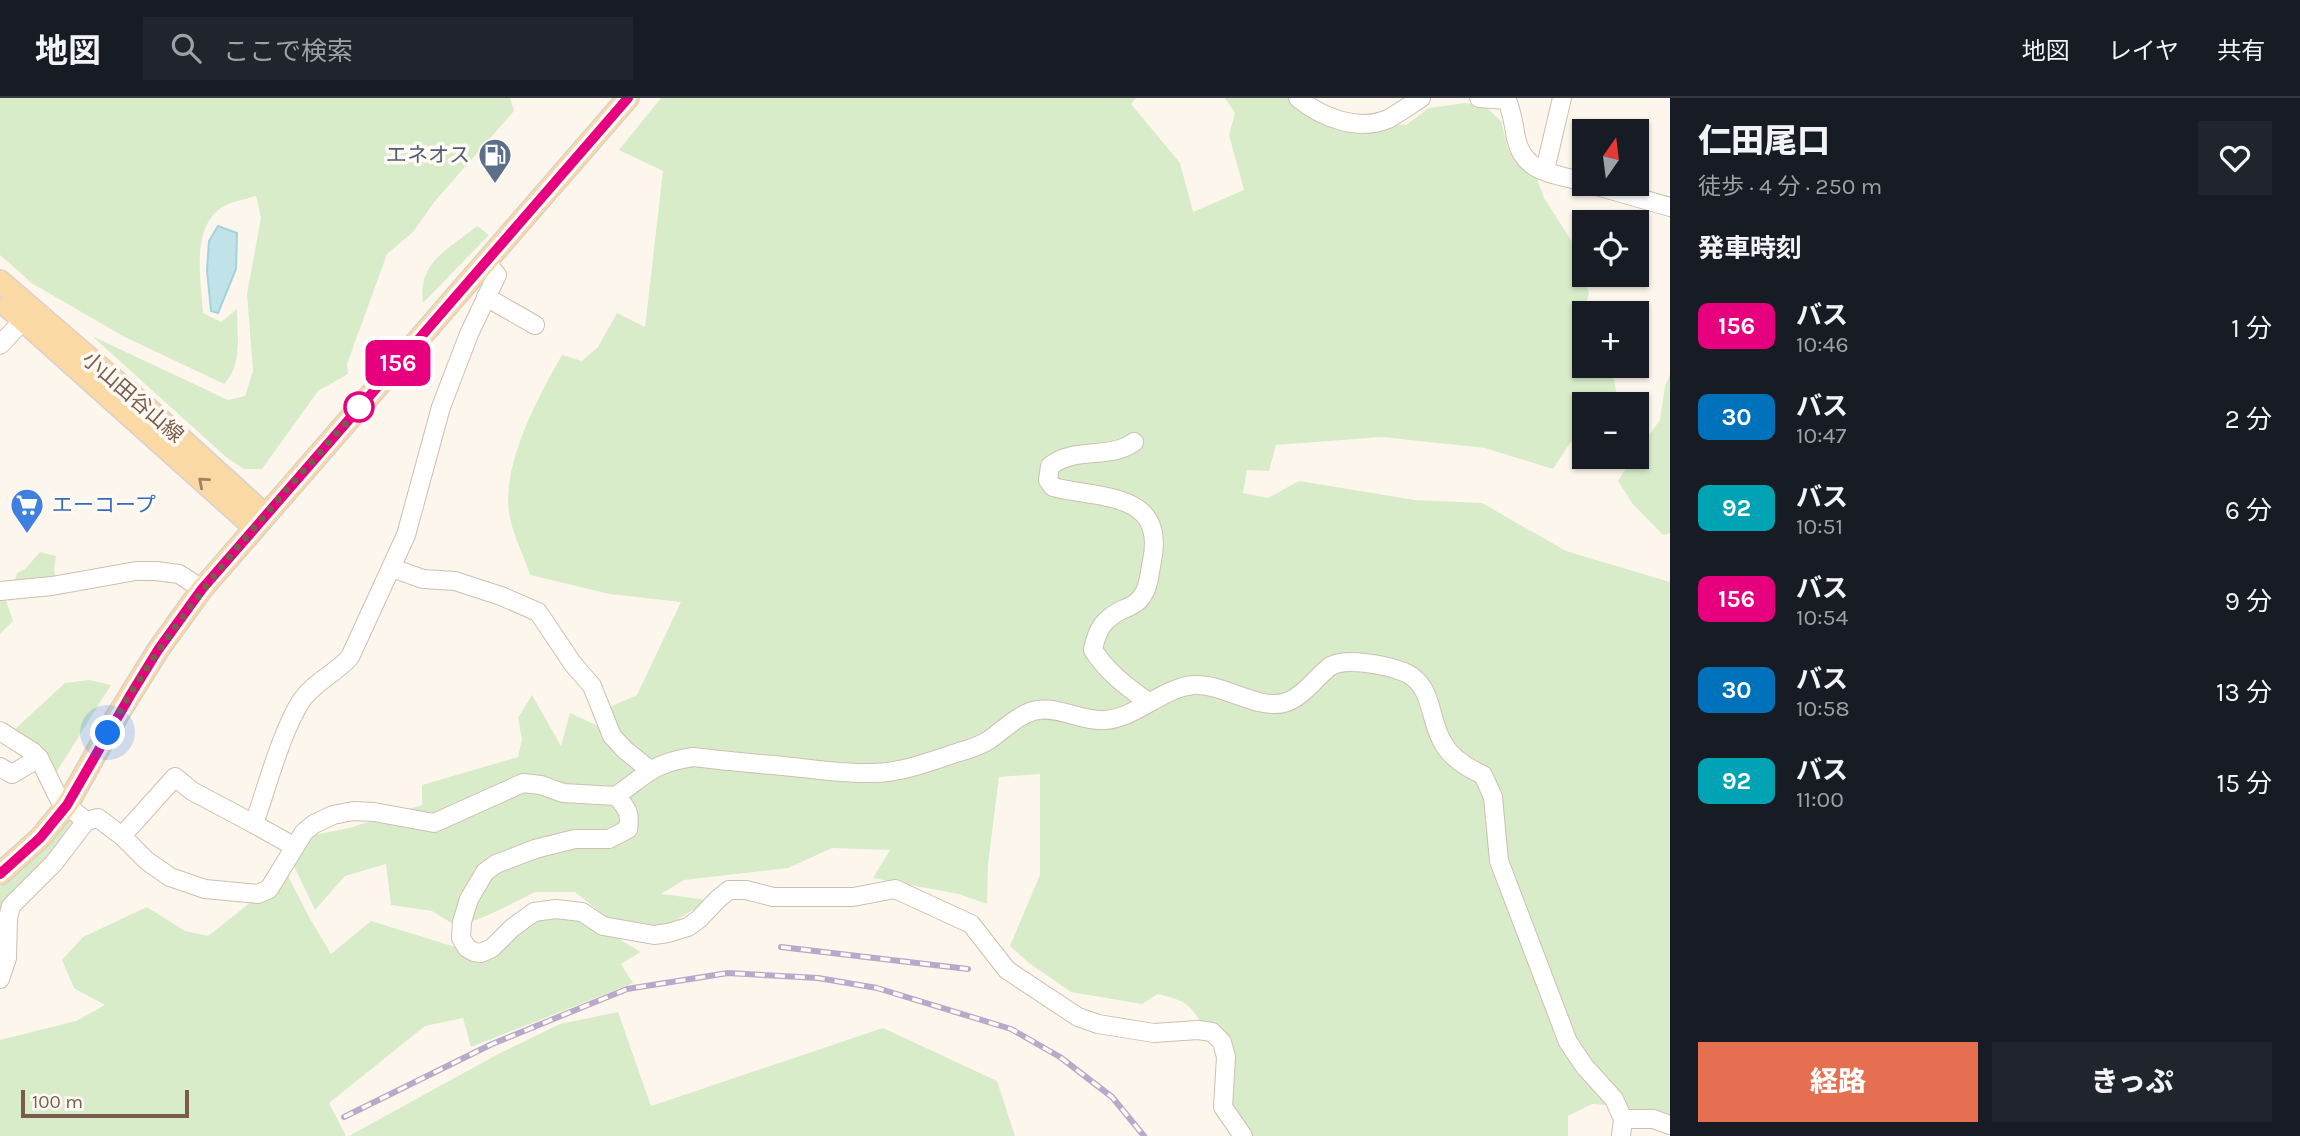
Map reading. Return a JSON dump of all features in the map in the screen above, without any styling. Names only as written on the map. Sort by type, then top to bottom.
[{"type":"main road","points":[[0,874],[40,838],[67,805],[158,650],[202,589],[628,98]]},
{"type":"main road","name":"小山田谷山線","points":[[0,281],[28,315],[259,521]]},
{"type":"main road","name":"小山田谷山線","points":[[0,300],[28,315]]},
{"type":"street","points":[[1298,98],[1316,112],[1336,120],[1355,123],[1385,120],[1422,98]]},
{"type":"street","points":[[1479,98],[1507,100],[1518,149],[1527,162],[1572,178]]},
{"type":"street","points":[[1545,170],[1563,98]]},
{"type":"street","points":[[1632,196],[1670,207]]},
{"type":"street","points":[[254,824],[279,751],[302,701],[317,684],[340,668],[350,657],[406,535],[441,407],[497,275],[486,262]]},
{"type":"street","points":[[486,297],[535,324]]},
{"type":"street","points":[[0,345],[28,315]]},
{"type":"street","points":[[1134,442],[1125,449],[1071,455],[1055,461],[1050,466],[1048,480],[1053,487],[1123,500],[1143,514],[1153,526],[1156,543],[1146,592],[1136,603],[1112,614],[1102,623],[1096,634],[1093,650],[1105,668],[1148,702]]},
{"type":"street","points":[[392,568],[423,579],[455,581],[538,612],[573,664],[592,686],[612,736],[650,770]]},
{"type":"street","points":[[0,591],[52,586],[136,571],[179,575],[202,589]]},
{"type":"street","points":[[0,979],[7,958],[11,906],[54,863],[86,821],[98,818],[122,836],[147,861],[182,883],[258,894],[269,889],[304,832],[333,815],[353,811],[374,812],[434,823],[523,783],[541,785],[563,793],[616,796],[650,770],[669,761],[693,757],[836,772],[873,773],[899,770],[979,746],[1035,710],[1054,710],[1104,720],[1118,717],[1170,691],[1193,685],[1211,687],[1254,701],[1275,704],[1287,702],[1307,689],[1329,667],[1339,662],[1380,666],[1405,673],[1427,691],[1432,718],[1442,742],[1450,754],[1466,768],[1483,775],[1493,797],[1499,861],[1568,1042],[1614,1100],[1622,1127],[1653,1119],[1670,1125]]},
{"type":"street","points":[[0,731],[39,758],[59,799],[86,821]]},
{"type":"street","points":[[0,767],[12,774],[39,758]]},
{"type":"street","points":[[122,836],[175,776],[192,791],[295,847]]},
{"type":"street","points":[[616,796],[627,808],[630,818],[628,829],[618,836],[559,842],[496,864],[485,872],[469,899],[462,922],[461,938],[467,948],[481,953],[492,948],[512,928],[534,912],[556,909],[582,912],[603,926],[654,934],[688,927],[729,890],[746,890],[773,897],[853,897],[895,889],[971,924],[1007,970],[1078,1017],[1098,1024],[1154,1033],[1198,1030],[1213,1032],[1222,1042],[1226,1058],[1223,1107],[1243,1136]]},
{"type":"green space","points":[[0,98],[510,98],[514,111],[435,201],[413,232],[387,254],[347,364],[348,374],[318,391],[262,469],[244,469],[226,457],[92,336],[228,400],[245,396],[253,371],[247,294],[261,218],[256,196],[224,206],[213,215],[202,240],[200,269],[203,313],[221,322],[237,309],[236,359],[224,384],[123,336],[33,284],[0,255]]},
{"type":"green space","points":[[661,98],[1136,98],[1131,104],[1180,163],[1193,212],[1244,190],[1229,135],[1235,113],[1225,98],[1310,98],[1359,121],[1406,125],[1429,108],[1466,103],[1486,107],[1501,121],[1508,149],[1537,179],[1544,198],[1572,242],[1572,287],[1587,287],[1589,294],[1587,301],[1572,301],[1572,378],[1614,378],[1616,392],[1572,392],[1572,442],[1553,469],[1485,448],[1382,437],[1276,445],[1269,471],[1247,470],[1243,493],[1268,498],[1299,481],[1415,500],[1482,503],[1566,551],[1670,582],[1670,1131],[1605,1105],[1592,1104],[1568,1116],[1568,1136],[1238,1136],[1213,1048],[1198,1017],[1188,1006],[1158,994],[1142,1004],[1071,992],[1029,963],[1010,946],[1040,875],[1040,774],[999,777],[988,864],[987,904],[959,894],[873,878],[890,850],[832,848],[788,868],[684,880],[661,894],[709,900],[667,926],[613,923],[575,892],[535,892],[458,927],[432,911],[391,905],[386,864],[345,876],[315,910],[292,862],[314,835],[349,828],[422,805],[422,785],[518,757],[522,739],[518,718],[532,695],[561,746],[570,713],[602,728],[612,706],[637,695],[681,602],[610,594],[530,575],[510,518],[508,499],[515,456],[532,412],[562,355],[582,361],[598,347],[617,313],[645,327],[663,171],[619,150]]},
{"type":"green space","points":[[477,226],[489,235],[423,303],[422,289],[430,266],[446,249]]},
{"type":"green space","points":[[1670,374],[1670,533],[1663,535],[1632,503],[1618,481],[1626,469],[1649,469],[1649,435],[1660,420],[1665,386]]},
{"type":"green space","points":[[40,552],[56,556],[56,578],[14,583],[17,573],[25,569]]},
{"type":"green space","points":[[0,598],[5,598],[13,621],[0,634]]},
{"type":"green space","points":[[89,680],[111,685],[52,779],[14,730],[65,683]]},
{"type":"green space","points":[[71,816],[75,824],[25,887],[0,967],[0,887],[26,866]]},
{"type":"green space","points":[[287,874],[331,954],[371,921],[478,954],[525,921],[576,912],[640,952],[621,964],[633,983],[471,1047],[463,1018],[425,1026],[329,1103],[346,1136],[0,1136],[0,1040],[76,1021],[105,1005],[74,988],[62,960],[83,937],[147,907],[185,931],[208,936]]},
{"type":"green space","points":[[618,1012],[651,1106],[883,1028],[997,1081],[1015,1136],[349,1136],[500,1053],[560,1024]]},
{"type":"water","points":[[218,226],[237,233],[236,269],[218,313],[211,311],[207,270],[209,241]]},
{"type":"railway","points":[[781,947],[968,969]]},
{"type":"railway","points":[[344,1117],[492,1044],[627,989],[728,973],[818,978],[877,988],[1011,1029],[1060,1057],[1112,1097],[1144,1136]]},
{"type":"bus line","name":"156","points":[[0,874],[40,838],[67,805],[158,650],[202,589],[628,98]]},
{"type":"place","name":"エネオス","points":[[495,185]]},
{"type":"place","name":"エーコープ","points":[[27,535]]},
{"type":"route","points":[[108,733],[158,650],[202,589],[361,406],[359,407]]}]
